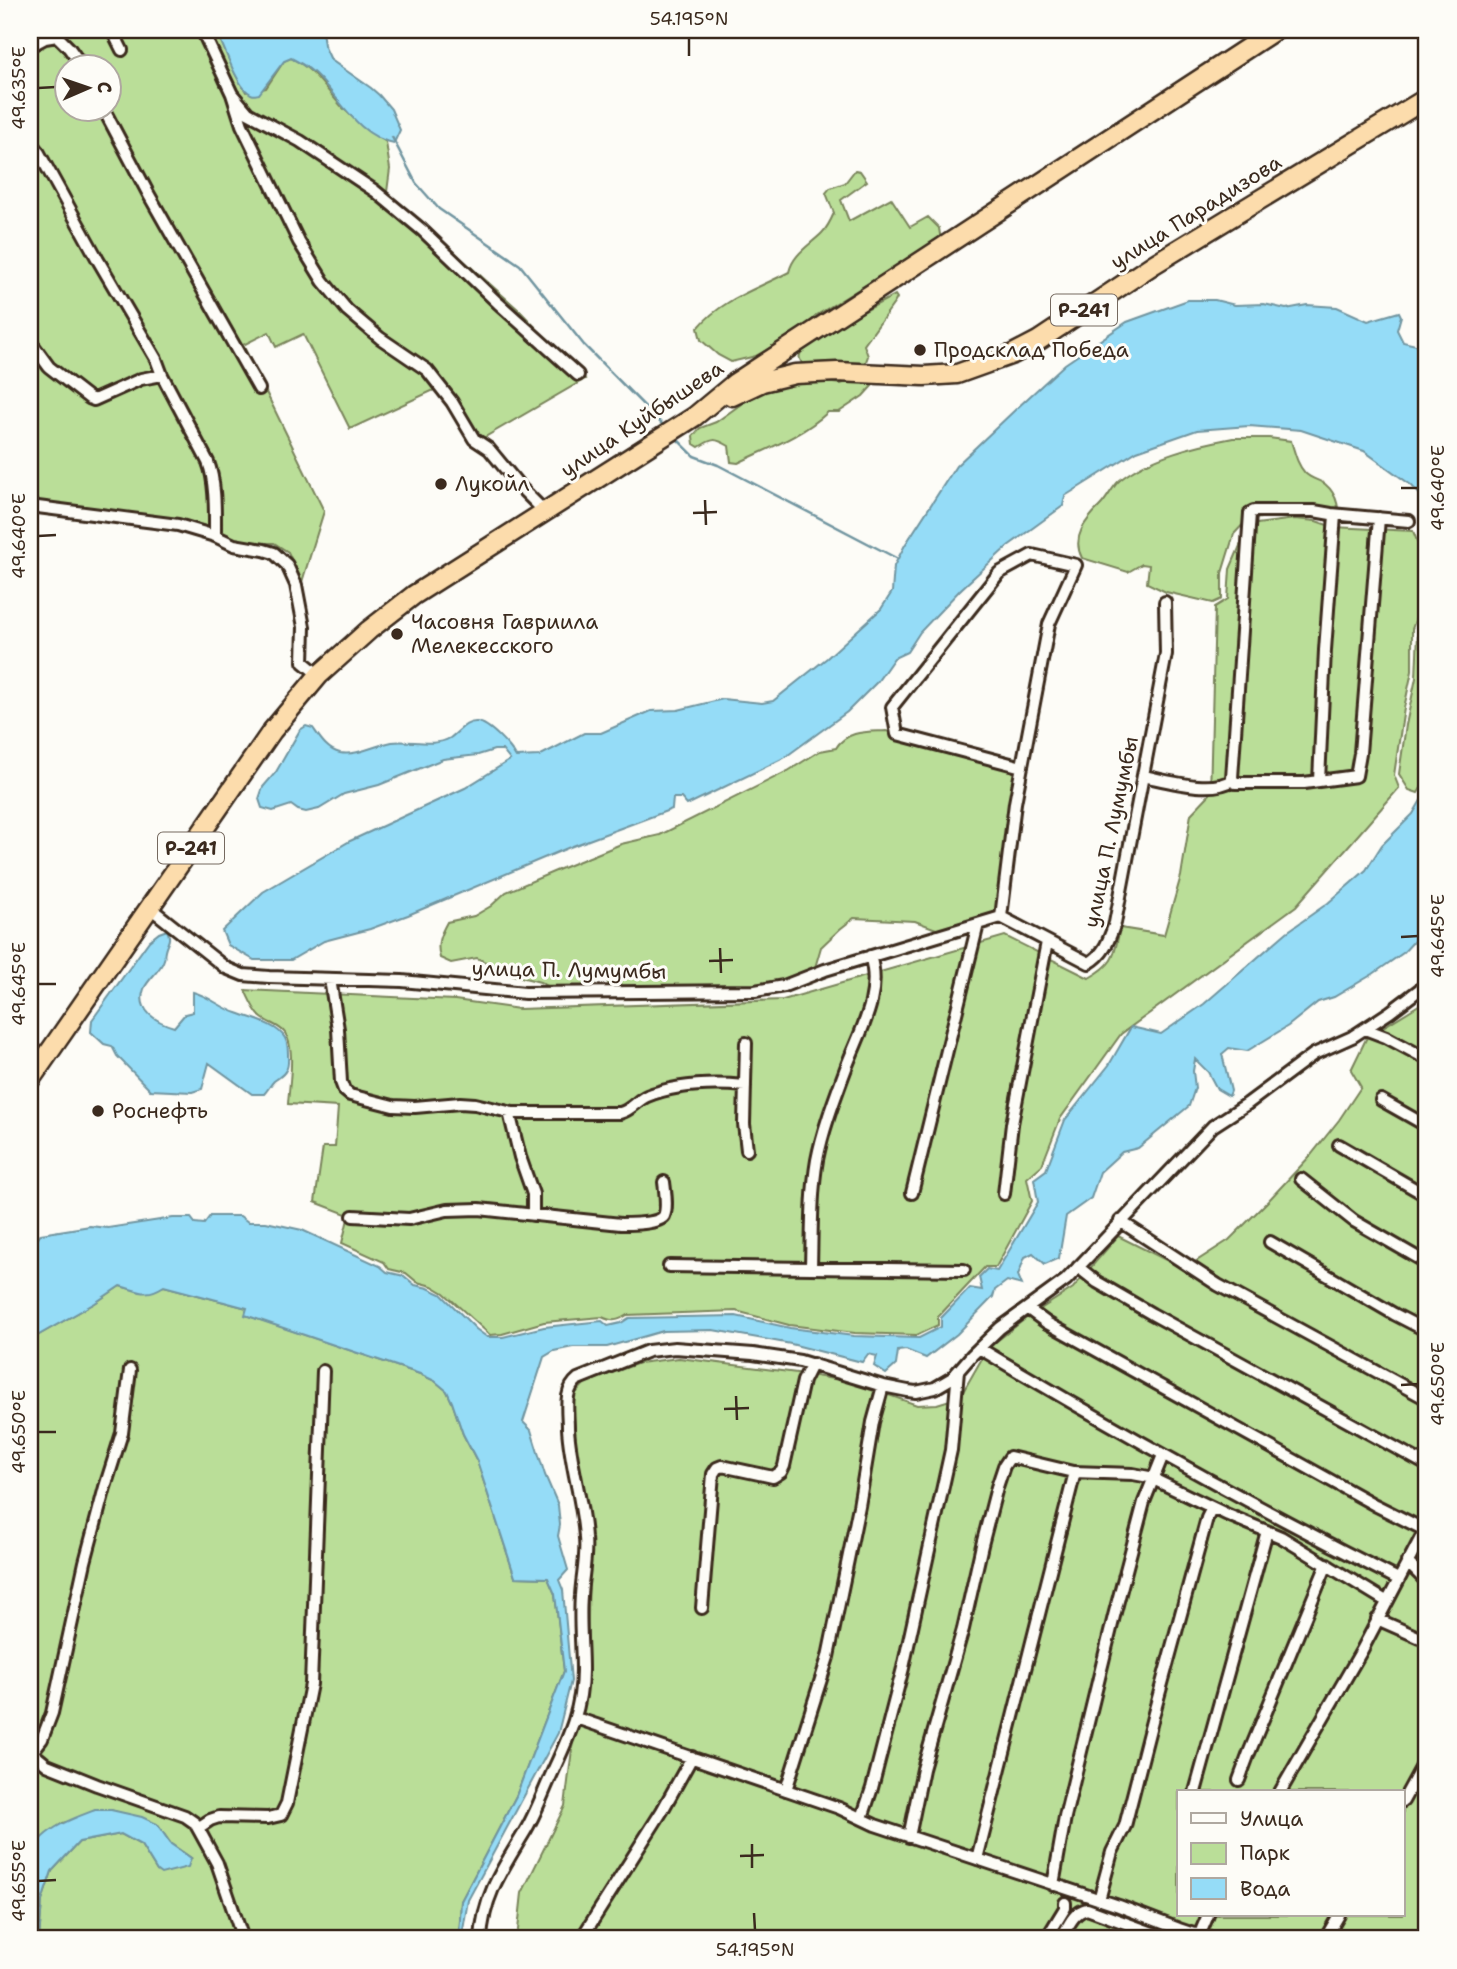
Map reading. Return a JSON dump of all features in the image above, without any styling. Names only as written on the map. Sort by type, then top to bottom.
[{"type":"highway","name":"улица Куйбышева","points":[[30,1080],[272,731],[319,675],[369,630],[414,595],[699,413],[736,383],[1275,30]]},
{"type":"highway","name":"улица Парадизова","points":[[699,413],[762,382],[795,374],[957,374],[1013,354],[1038,341],[1154,264],[1427,98]]},
{"type":"street","points":[[112,30],[122,50]]},
{"type":"street","points":[[202,30],[274,192],[299,242],[323,281],[347,310],[380,338],[427,370],[444,391],[474,439],[498,458],[522,489],[544,511]]},
{"type":"street","points":[[30,46],[45,38],[57,36],[72,52]]},
{"type":"street","points":[[232,94],[248,113],[300,141],[375,191],[422,230],[578,375]]},
{"type":"street","points":[[110,122],[259,389]]},
{"type":"street","points":[[30,142],[39,153],[156,359],[212,472],[215,536]]},
{"type":"street","points":[[30,341],[60,377],[94,400],[141,379],[162,375]]},
{"type":"street","points":[[30,506],[178,525],[215,536],[233,545],[274,553],[287,565],[299,596],[305,643],[303,662],[319,675]]},
{"type":"street","points":[[1233,780],[1250,513],[1314,511],[1409,521]]},
{"type":"street","points":[[1319,781],[1335,515]]},
{"type":"street","points":[[1233,780],[1235,783],[1304,783],[1356,776],[1379,518]]},
{"type":"street","points":[[1001,917],[1015,803],[1022,767],[1049,624],[1076,565],[1032,555],[999,573],[892,707],[897,734],[1022,767]]},
{"type":"street","name":"улица П. Лумумбы","points":[[149,907],[226,968],[243,975],[402,981],[525,993],[755,991],[785,986],[825,970],[1001,917],[1089,963],[1097,959],[1105,949],[1115,923],[1166,654],[1165,602]]},
{"type":"street","points":[[1143,776],[1217,787],[1233,780]]},
{"type":"street","points":[[912,1193],[978,924]]},
{"type":"street","points":[[1004,1194],[1012,1124],[1047,942]]},
{"type":"street","points":[[811,1267],[817,1159],[823,1134],[869,1009],[875,978],[870,956]]},
{"type":"street","points":[[330,979],[344,1090],[350,1095],[381,1104],[402,1108],[460,1103],[509,1112],[620,1113],[627,1111],[643,1098],[671,1090],[706,1084],[745,1086]]},
{"type":"street","points":[[481,1939],[488,1897],[499,1873],[526,1831],[570,1737],[580,1700],[581,1593],[586,1558],[584,1524],[569,1435],[568,1392],[571,1384],[660,1348],[752,1354],[813,1364],[908,1391],[925,1390],[946,1382],[1000,1328],[1066,1280],[1213,1126],[1314,1054],[1352,1037],[1426,987]]},
{"type":"street","points":[[1365,1029],[1427,1059]]},
{"type":"street","points":[[746,1043],[744,1124],[747,1150]]},
{"type":"street","points":[[1381,1100],[1427,1126]]},
{"type":"street","points":[[509,1112],[533,1194],[533,1214]]},
{"type":"street","points":[[1339,1145],[1427,1196]]},
{"type":"street","points":[[1301,1179],[1354,1221],[1427,1263]]},
{"type":"street","points":[[354,1216],[409,1219],[447,1210],[479,1209],[621,1224],[640,1223],[661,1219],[665,1210],[664,1182]]},
{"type":"street","points":[[1120,1222],[1218,1284],[1427,1399]]},
{"type":"street","points":[[1270,1242],[1427,1331]]},
{"type":"street","points":[[669,1266],[964,1269]]},
{"type":"street","points":[[1078,1267],[1097,1282],[1152,1314],[1427,1465]]},
{"type":"street","points":[[1028,1308],[1047,1323],[1215,1417],[1375,1505],[1426,1529],[1281,1790]]},
{"type":"street","points":[[979,1348],[1163,1455],[1398,1579]]},
{"type":"street","points":[[702,1608],[713,1474],[722,1466],[773,1477],[781,1472],[803,1381],[813,1364]]},
{"type":"street","points":[[130,1370],[122,1433],[85,1562],[52,1713],[42,1739],[31,1751],[47,1765],[185,1816],[198,1828],[217,1863],[243,1939]]},
{"type":"street","points":[[198,1828],[219,1817],[268,1818],[281,1815],[287,1803],[311,1684],[323,1371]]},
{"type":"street","points":[[862,1818],[903,1668],[949,1462],[956,1416],[958,1371]]},
{"type":"street","points":[[786,1790],[828,1657],[873,1422],[883,1386]]},
{"type":"street","points":[[1053,1885],[1065,1816],[1114,1616],[1144,1502],[1163,1455]]},
{"type":"street","points":[[909,1837],[923,1769],[963,1629],[982,1545],[1004,1466],[1010,1457],[1075,1472],[1133,1474],[1154,1479],[1267,1531],[1386,1601]]},
{"type":"street","points":[[977,1859],[1075,1472]]},
{"type":"street","points":[[1099,1900],[1112,1852],[1125,1826],[1203,1532],[1212,1508]]},
{"type":"street","points":[[1196,1790],[1267,1531]]},
{"type":"street","points":[[1407,1562],[1427,1582]]},
{"type":"street","points":[[1239,1780],[1327,1564]]},
{"type":"street","points":[[1377,1619],[1427,1641]]},
{"type":"street","points":[[576,1718],[839,1808],[909,1837],[1194,1934],[1207,1936]]},
{"type":"street","points":[[581,1939],[649,1833],[692,1757]]},
{"type":"street","points":[[1404,1799],[1427,1757]]},
{"type":"street","points":[[1046,1939],[1065,1908],[1065,1903]]},
{"type":"street","points":[[1061,1939],[1076,1915],[1087,1909],[1169,1939]]},
{"type":"street","points":[[1207,1936],[1202,1929],[1208,1916]]},
{"type":"street","points":[[1325,1939],[1338,1916]]},
{"type":"green space","points":[[30,30],[216,30],[246,92],[266,88],[284,61],[291,58],[300,63],[342,107],[386,142],[390,169],[387,192],[519,310],[585,379],[473,444],[436,389],[350,429],[303,334],[276,347],[269,332],[243,345],[324,511],[302,582],[288,552],[274,543],[229,539],[206,527],[176,519],[30,500]]},
{"type":"green space","points":[[855,170],[860,171],[867,181],[841,200],[849,221],[891,198],[910,227],[928,217],[939,228],[941,241],[817,315],[800,332],[756,356],[731,362],[718,355],[701,340],[698,328],[729,302],[789,272],[798,255],[822,233],[832,218],[834,213],[826,193],[830,188],[845,183]]},
{"type":"green space","points":[[895,295],[895,302],[864,345],[868,356],[865,364],[801,362],[802,350],[857,315]]},
{"type":"green space","points":[[808,380],[841,384],[852,380],[869,380],[872,386],[863,396],[839,412],[828,412],[796,435],[738,463],[731,462],[729,446],[720,442],[714,440],[699,447],[694,444],[693,436],[700,428],[716,422],[744,402],[774,387]]},
{"type":"green space","points":[[1233,438],[1291,441],[1302,470],[1325,484],[1335,498],[1338,515],[1333,525],[1321,517],[1295,513],[1247,520],[1234,534],[1222,573],[1222,599],[1213,603],[1166,592],[1147,583],[1149,565],[1142,564],[1128,572],[1082,558],[1078,543],[1082,529],[1120,480],[1159,458]]},
{"type":"green space","points":[[1295,519],[1316,521],[1333,527],[1413,531],[1422,553],[1427,573],[1427,589],[1412,629],[1412,671],[1394,775],[1399,788],[1296,906],[1121,1034],[1060,1119],[1042,1165],[1027,1178],[1032,1201],[996,1267],[985,1267],[938,1317],[938,1325],[917,1335],[855,1333],[789,1325],[736,1311],[627,1315],[615,1320],[602,1317],[544,1322],[490,1335],[444,1293],[417,1282],[406,1273],[389,1269],[384,1262],[342,1243],[349,1215],[315,1202],[323,1147],[335,1147],[338,1107],[288,1104],[291,1067],[288,1040],[283,1030],[259,1016],[245,990],[455,1000],[519,1009],[783,1000],[1005,936],[1089,978],[1109,963],[1120,928],[1164,935],[1181,876],[1191,814],[1210,794],[1215,607],[1228,599],[1230,569],[1249,525]]},
{"type":"green space","points":[[1427,602],[1427,778],[1418,793],[1409,790],[1399,774],[1416,678],[1418,633]]},
{"type":"green space","points":[[886,731],[1017,767],[997,907],[990,917],[944,932],[915,921],[854,918],[821,947],[814,971],[785,983],[754,989],[611,989],[602,970],[591,989],[553,989],[540,982],[513,975],[477,958],[451,963],[440,958],[439,939],[447,922],[474,916],[491,906],[506,892],[621,844],[660,835],[788,771],[820,751],[836,748],[852,735]]},
{"type":"green space","points":[[1427,1000],[1427,1939],[517,1939],[522,1893],[565,1806],[573,1741],[587,1676],[589,1559],[569,1421],[575,1394],[585,1383],[639,1363],[679,1358],[852,1382],[917,1405],[937,1404],[960,1397],[988,1348],[1025,1319],[1073,1288],[1118,1236],[1184,1269],[1229,1240],[1311,1155],[1339,1120],[1361,1087],[1351,1070],[1367,1037]]},
{"type":"green space","points":[[120,1286],[142,1292],[164,1286],[247,1308],[246,1315],[435,1381],[447,1391],[463,1434],[477,1461],[515,1577],[548,1578],[555,1594],[564,1671],[516,1796],[461,1901],[459,1939],[39,1939],[42,1901],[52,1871],[79,1842],[121,1834],[141,1845],[157,1871],[191,1858],[171,1844],[157,1824],[111,1810],[63,1823],[47,1834],[30,1856],[30,1340]]},
{"type":"water","points":[[216,30],[322,30],[324,45],[331,60],[371,88],[391,109],[400,130],[394,143],[369,133],[314,73],[291,58],[284,61],[259,94],[250,93],[243,88],[234,73]]},
{"type":"water","points":[[1188,300],[1215,300],[1235,305],[1264,304],[1286,309],[1307,305],[1337,307],[1368,321],[1399,312],[1401,316],[1397,330],[1403,342],[1427,346],[1427,502],[1411,485],[1364,451],[1301,430],[1249,426],[1197,430],[1137,451],[1065,496],[1063,506],[1008,546],[961,589],[920,632],[907,652],[894,658],[877,682],[847,712],[784,758],[687,805],[681,798],[673,798],[672,809],[570,847],[408,915],[370,929],[324,941],[291,960],[254,960],[228,945],[222,931],[263,892],[350,841],[465,788],[510,760],[502,750],[443,759],[379,785],[344,794],[319,809],[306,812],[291,805],[273,811],[262,808],[259,799],[263,787],[276,772],[300,730],[306,726],[313,728],[331,749],[346,754],[392,742],[443,741],[466,725],[477,722],[493,731],[516,757],[539,756],[584,733],[601,733],[651,711],[678,710],[723,699],[762,703],[773,701],[827,658],[881,609],[892,592],[894,566],[905,545],[956,466],[1065,364],[1127,322]]},
{"type":"water","points":[[1427,790],[1427,934],[1414,941],[1403,953],[1373,974],[1334,997],[1318,1002],[1288,1026],[1247,1051],[1229,1048],[1222,1054],[1231,1091],[1229,1096],[1217,1089],[1208,1072],[1195,1059],[1195,1088],[1189,1106],[1138,1148],[1122,1152],[1100,1172],[1091,1198],[1066,1216],[1059,1258],[1045,1264],[1033,1253],[1025,1257],[1018,1275],[1022,1285],[1007,1281],[995,1290],[993,1297],[957,1334],[926,1358],[906,1350],[898,1351],[896,1365],[886,1374],[874,1366],[877,1356],[868,1354],[862,1362],[791,1344],[713,1330],[663,1331],[607,1347],[573,1347],[554,1351],[544,1357],[523,1422],[531,1430],[558,1505],[558,1536],[568,1570],[559,1580],[563,1590],[571,1681],[558,1733],[468,1900],[464,1939],[459,1939],[461,1901],[516,1796],[564,1671],[555,1594],[548,1578],[515,1577],[477,1461],[463,1434],[447,1391],[420,1374],[245,1315],[247,1308],[164,1286],[147,1293],[120,1286],[30,1340],[30,1239],[37,1240],[41,1234],[90,1226],[108,1228],[173,1218],[191,1218],[195,1223],[204,1224],[210,1216],[240,1216],[248,1222],[266,1222],[302,1230],[380,1266],[387,1272],[404,1276],[415,1285],[441,1294],[487,1337],[503,1337],[544,1327],[602,1321],[608,1326],[629,1318],[736,1316],[790,1328],[854,1336],[919,1338],[941,1327],[941,1318],[970,1288],[982,1290],[979,1277],[987,1269],[997,1271],[1038,1202],[1034,1179],[1046,1170],[1065,1120],[1109,1065],[1131,1027],[1161,1034],[1204,1004],[1287,932],[1328,903],[1366,870],[1382,845],[1413,814]]},
{"type":"water","points":[[167,930],[169,939],[164,959],[144,989],[142,997],[145,1009],[155,1019],[174,1027],[185,1014],[193,1012],[193,992],[276,1029],[286,1040],[288,1065],[284,1074],[274,1081],[264,1094],[252,1094],[209,1063],[202,1089],[192,1092],[150,1090],[117,1056],[112,1046],[104,1044],[91,1032],[92,1020],[149,941]]},
{"type":"water","points":[[95,1810],[111,1810],[142,1817],[157,1824],[171,1844],[191,1858],[188,1867],[161,1874],[141,1845],[121,1834],[79,1842],[52,1871],[42,1901],[39,1939],[30,1939],[30,1856],[34,1847],[48,1832]]},
{"type":"waterway","points":[[392,137],[416,183],[439,209],[520,265],[584,345],[665,427]]},
{"type":"waterway","points":[[675,437],[694,456],[718,465],[898,559]]},
{"type":"place","name":"Продсклад Победа","points":[[920,350]]},
{"type":"place","name":"Лукойл","points":[[441,484]]},
{"type":"place","name":"Часовня Гавриила Мелекесского","points":[[397,634]]},
{"type":"place","name":"Роснефть","points":[[98,1111]]}]
